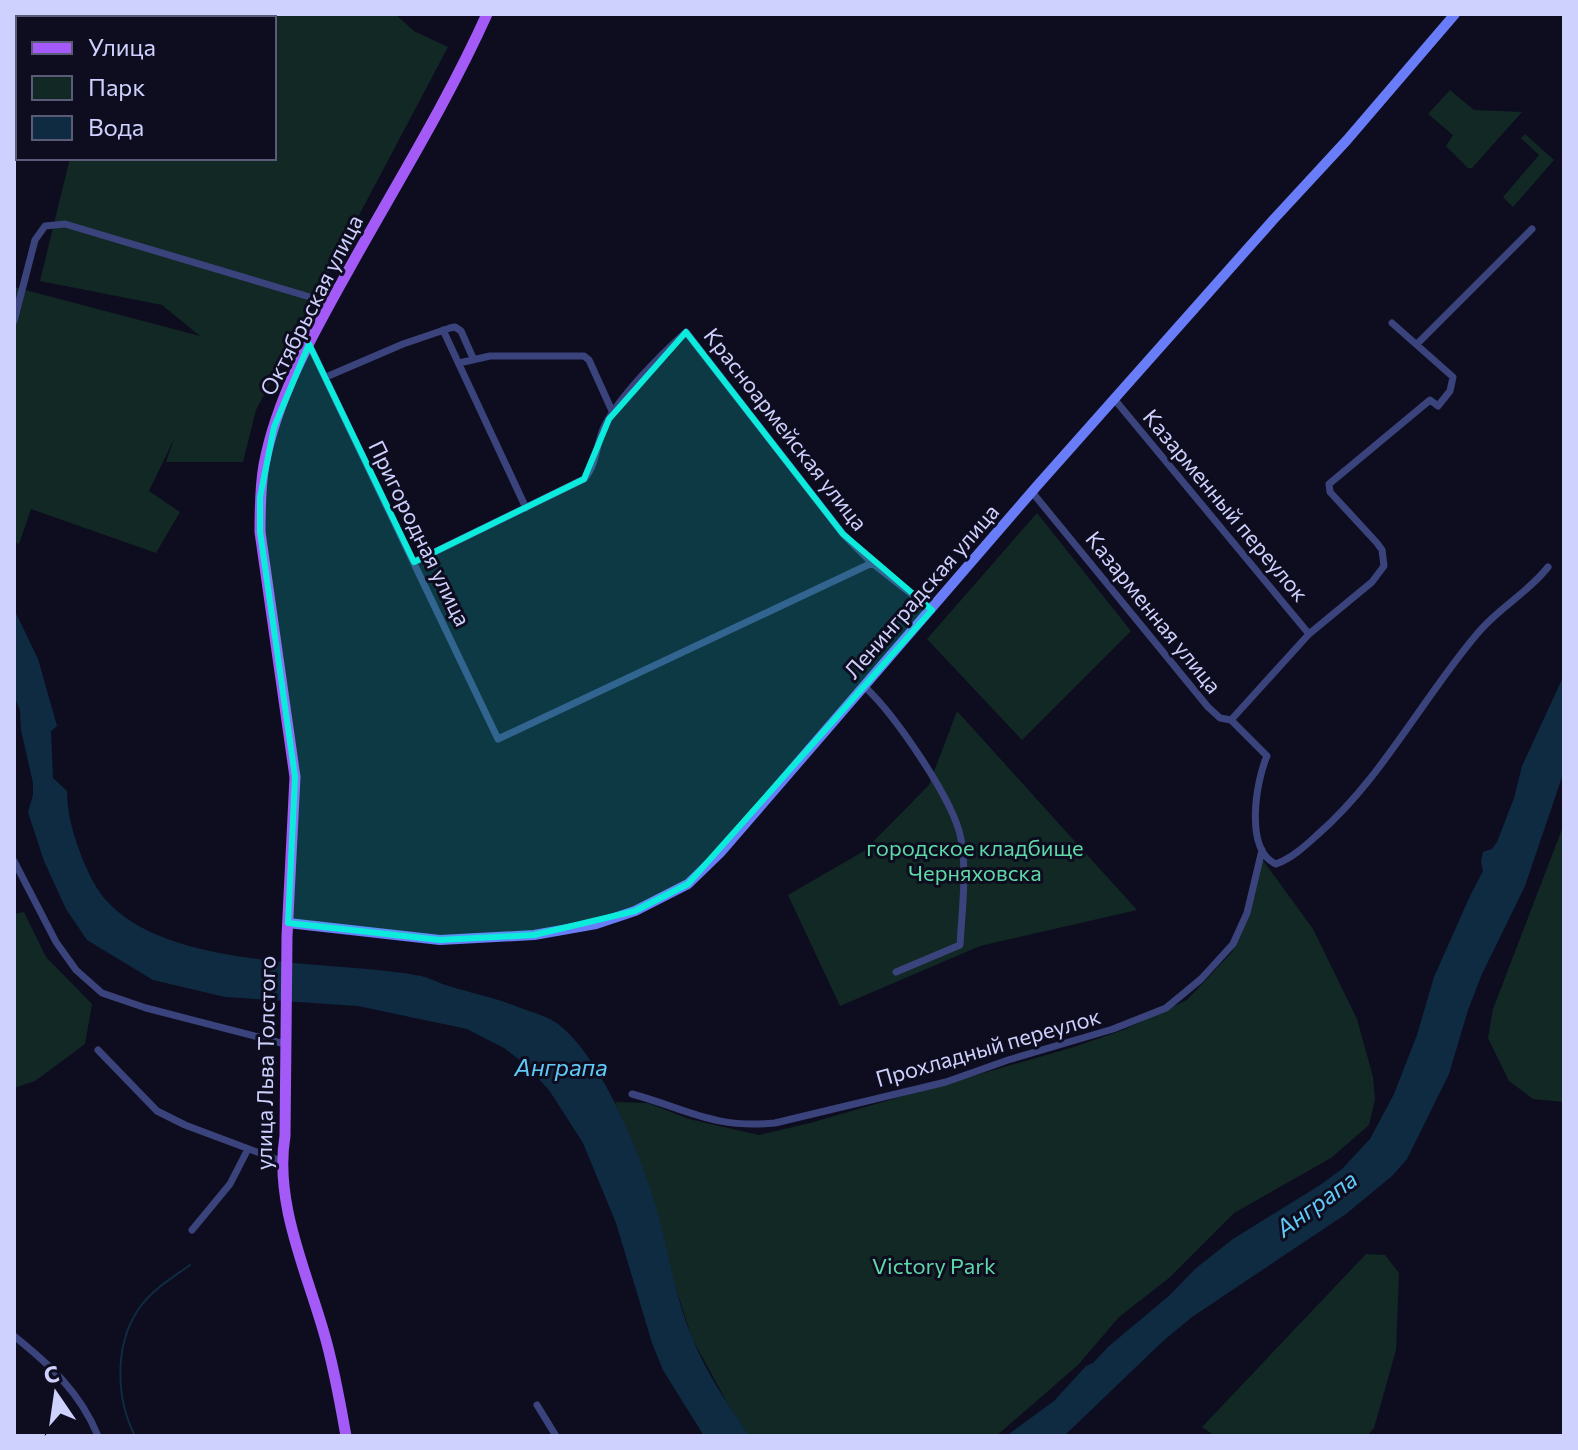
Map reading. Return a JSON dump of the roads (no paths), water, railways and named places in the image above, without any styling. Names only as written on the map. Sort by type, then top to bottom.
[{"type":"main road","name":"Октябрьская улица","points":[[288,923],[295,777],[260,532],[264,466],[287,387],[330,303],[467,58],[487,14]]},
{"type":"main road","name":"улица Льва Толстого","points":[[288,923],[285,1136],[281,1161],[284,1193],[333,1366],[346,1436]]},
{"type":"street","name":"Ленинградская улица","points":[[288,923],[440,940],[534,935],[596,924],[635,911],[688,884],[720,853],[1032,492],[1347,140],[1455,14]]},
{"type":"street","points":[[14,321],[35,240],[45,226],[65,224],[330,303]]},
{"type":"street","points":[[1392,323],[1417,344],[1532,229]]},
{"type":"street","points":[[326,377],[443,330],[458,328],[473,358]]},
{"type":"street","points":[[443,330],[526,508]]},
{"type":"street","name":"Красноармейская улица","points":[[613,413],[657,359],[686,332],[826,514],[872,563],[932,610]]},
{"type":"street","name":"Пригородная улица","points":[[309,344],[498,739],[872,563]]},
{"type":"street","name":"Казарменная улица","points":[[1032,492],[1201,699],[1220,718],[1231,720],[1309,634],[1380,574],[1384,558],[1377,543],[1330,492],[1329,484],[1430,400],[1438,406],[1450,391],[1453,377],[1417,344]]},
{"type":"street","points":[[414,562],[578,483],[587,476],[602,431],[613,413],[589,360],[584,356],[473,358],[459,363]]},
{"type":"street","name":"Казарменный переулок","points":[[1115,400],[1309,634]]},
{"type":"street","points":[[1231,720],[1267,756],[1256,786],[1256,826],[1262,850],[1270,861],[1276,864],[1286,861],[1345,810],[1477,633],[1511,600],[1526,591],[1548,567]]},
{"type":"street","points":[[865,687],[914,749],[948,800],[961,838],[963,887],[960,945],[896,972]]},
{"type":"street","name":"Прохладный переулок","points":[[632,1094],[668,1104],[703,1119],[750,1125],[775,1123],[946,1082],[1113,1029],[1166,1008],[1181,998],[1233,944],[1247,913],[1262,850]]},
{"type":"street","points":[[14,861],[56,942],[76,970],[102,993],[146,1008],[285,1044]]},
{"type":"street","points":[[98,1050],[157,1111],[281,1161]]},
{"type":"street","points":[[192,1230],[230,1184],[248,1149]]},
{"type":"street","points":[[14,1336],[73,1390],[88,1411],[98,1436]]},
{"type":"street","points":[[537,1405],[556,1436]]},
{"type":"water","name":"Анграпа","points":[[14,609],[38,659],[57,726],[51,731],[53,778],[67,791],[71,823],[81,855],[100,893],[132,922],[168,939],[209,951],[425,977],[542,1016],[558,1024],[575,1040],[606,1087],[633,1143],[660,1221],[686,1323],[718,1388],[750,1436],[704,1436],[663,1370],[616,1223],[583,1143],[549,1090],[525,1064],[504,1048],[467,1029],[358,1006],[225,997],[153,980],[87,940],[66,909],[44,861],[28,812],[33,783],[21,730],[20,710],[14,696]]},
{"type":"water","name":"Анграпа","points":[[1564,675],[1564,771],[1525,886],[1468,1010],[1449,1074],[1407,1159],[1392,1176],[1346,1214],[1192,1317],[1064,1436],[1006,1436],[1054,1401],[1086,1366],[1170,1295],[1195,1269],[1233,1239],[1342,1169],[1370,1139],[1394,1094],[1417,1035],[1434,977],[1483,871],[1483,852],[1492,849],[1497,842],[1522,766]]},
{"type":"waterway","points":[[135,1436],[124,1406],[120,1373],[121,1356],[130,1324],[149,1297],[190,1265]]},
{"type":"park label","name":"городское кладбище Черняховска","points":[[975,860]]},
{"type":"park label","name":"Victory Park","points":[[934,1265]]}]
